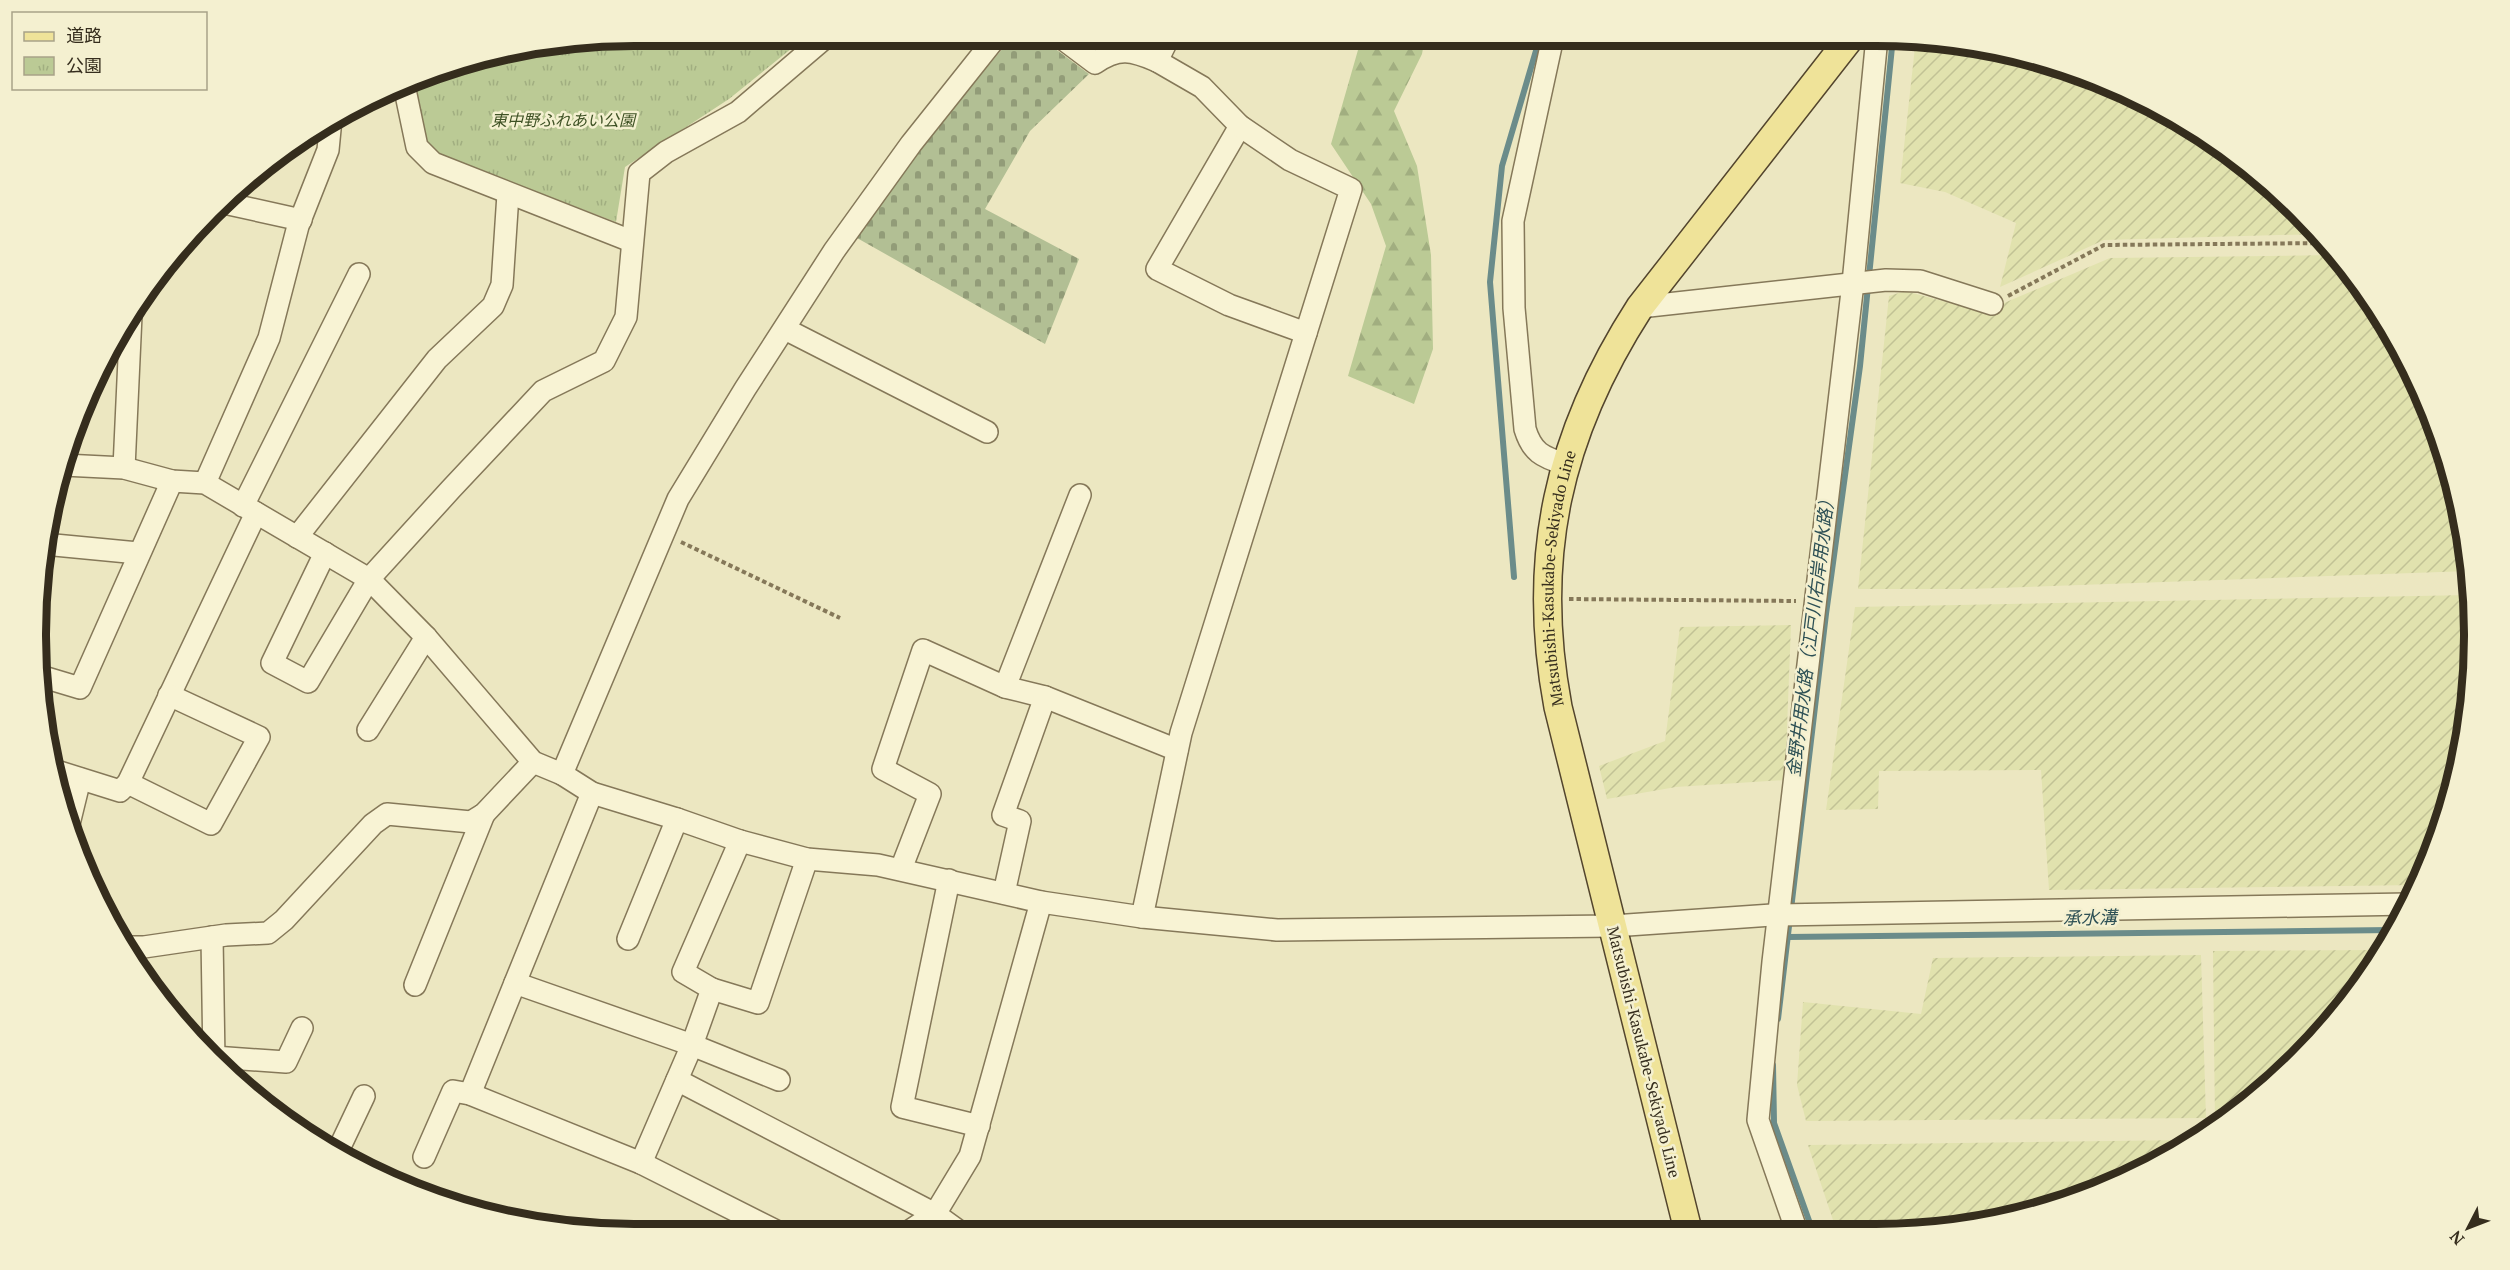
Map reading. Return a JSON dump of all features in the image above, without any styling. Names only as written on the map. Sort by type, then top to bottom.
[{"type":"main road","name":"Matsubishi-Kasukabe-Sekiyado Line","points":[[1686,1223],[1558,707],[1550,660],[1546,603],[1549,550],[1565,464],[1592,392],[1613,349],[1640,307],[1843,47]]},
{"type":"street","points":[[325,553],[272,663],[308,682],[369,579],[543,391],[604,361],[626,316],[639,173],[666,152],[738,112],[814,47]]},
{"type":"street","points":[[562,774],[678,499],[745,388],[834,251],[897,164],[988,47]]},
{"type":"street","points":[[1074,47],[1095,63],[1111,52],[1136,52],[1157,61],[1202,87],[1240,126],[1290,160],[1352,189],[1177,750],[1142,917]]},
{"type":"street","points":[[1157,61],[1164,47]]},
{"type":"street","points":[[1551,47],[1513,221],[1514,308],[1525,429],[1530,445],[1546,458],[1565,464]]},
{"type":"street","points":[[1794,1223],[1758,1120],[1815,601],[1853,283],[1876,47]]},
{"type":"street","points":[[406,93],[417,147],[433,164],[632,240]]},
{"type":"street","points":[[1240,126],[1156,269],[1229,305],[1306,333]]},
{"type":"street","points":[[205,483],[269,338],[301,220],[328,150],[330,132]]},
{"type":"street","points":[[297,537],[437,359],[494,306],[502,285],[508,194]]},
{"type":"street","points":[[234,205],[301,220]]},
{"type":"street","points":[[64,774],[120,791],[128,783],[359,274]]},
{"type":"street","points":[[1640,307],[1886,279],[1920,281],[1992,304]]},
{"type":"street","points":[[785,329],[987,432]]},
{"type":"street","points":[[124,468],[130,333]]},
{"type":"street","points":[[72,465],[124,468],[172,481],[205,483],[369,579],[426,637],[533,762],[562,774],[592,793],[740,841],[807,859],[878,865],[1041,902],[1142,917],[1277,930],[1612,927],[1780,915],[2398,904]]},
{"type":"street","points":[[49,679],[80,688],[138,553],[172,481]]},
{"type":"street","points":[[1005,687],[1080,495]]},
{"type":"street","points":[[54,545],[138,553]]},
{"type":"street","points":[[368,730],[426,637]]},
{"type":"street","points":[[901,870],[930,794],[883,769],[923,650],[1005,687],[1045,697],[1177,750]]},
{"type":"street","points":[[128,783],[211,824],[259,738],[169,695]]},
{"type":"street","points":[[1004,893],[1020,821],[1003,816],[1045,697]]},
{"type":"street","points":[[136,947],[212,937],[267,933],[284,920],[373,824],[387,814],[471,822],[484,814],[533,762]]},
{"type":"street","points":[[73,807],[80,779]]},
{"type":"street","points":[[470,1094],[592,793]]},
{"type":"street","points":[[415,985],[484,814]]},
{"type":"street","points":[[628,939],[677,819]]},
{"type":"street","points":[[740,841],[683,972],[712,989],[758,1003],[807,859]]},
{"type":"street","points":[[949,880],[902,1107],[979,1126]]},
{"type":"street","points":[[922,1223],[935,1214],[970,1156],[1041,902]]},
{"type":"street","points":[[212,937],[214,1045]]},
{"type":"street","points":[[515,983],[692,1045],[779,1080]]},
{"type":"street","points":[[641,1163],[692,1045],[712,989]]},
{"type":"street","points":[[228,1060],[286,1062],[302,1028]]},
{"type":"street","points":[[677,1080],[935,1214],[948,1223]]},
{"type":"street","points":[[424,1157],[453,1091],[470,1094],[641,1163],[760,1223]]},
{"type":"street","points":[[341,1145],[364,1096]]},
{"type":"path","points":[[1992,304],[2104,245],[2313,243]]},
{"type":"path","points":[[664,533],[840,618]]},
{"type":"path","points":[[1546,603],[1563,599],[1815,601]]},
{"type":"green space","name":"東中野ふれあい公園","points":[[793,47],[729,99],[625,167],[616,222],[417,147],[407,92],[483,67],[520,58],[597,48]]},
{"type":"green space","points":[[1004,47],[1053,47],[1089,74],[1030,131],[985,209],[1079,259],[1045,344],[857,238],[921,147]]},
{"type":"green space","points":[[1359,47],[1423,47],[1394,111],[1417,166],[1431,255],[1433,349],[1414,404],[1348,376],[1386,246],[1371,204],[1331,144]]},
{"type":"green space","points":[[1915,48],[1952,52],[1990,58],[2064,78],[2135,107],[2169,125],[2233,168],[2263,193],[2305,234],[2104,240],[2000,287],[2016,223],[1945,192],[1900,183]]},
{"type":"green space","points":[[2324,255],[2342,277],[2385,341],[2419,410],[2443,483],[2452,520],[2459,571],[1968,589],[1858,589],[1889,296],[1905,291],[1983,312],[2110,258]]},
{"type":"green space","points":[[2462,595],[2464,635],[2462,673],[2452,750],[2432,824],[2408,885],[2049,890],[2041,770],[1879,771],[1878,809],[1826,810],[1855,607]]},
{"type":"green space","points":[[1791,625],[1785,780],[1676,787],[1607,799],[1599,766],[1665,741],[1680,627]]},
{"type":"green space","points":[[2372,950],[2342,993],[2291,1051],[2263,1077],[2215,1115],[2213,951]]},
{"type":"green space","points":[[2201,955],[2206,1118],[1806,1121],[1797,1085],[1803,1002],[1921,1014],[1933,958]]},
{"type":"green space","points":[[2177,1140],[2100,1179],[2027,1203],[1952,1218],[1875,1223],[1834,1223],[1808,1145]]},
{"type":"waterway","points":[[1514,577],[1490,282],[1502,166],[1537,47]]},
{"type":"waterway","name":"金野井用水路（江戸川右岸用水路）","points":[[1778,1019],[1826,614],[1860,366],[1892,47]]},
{"type":"waterway","name":"承水溝","points":[[1788,937],[2384,930]]},
{"type":"waterway","name":"金野井用水路（江戸川右岸用水路）","points":[[1773,1065],[1774,1123],[1810,1223]]}]
